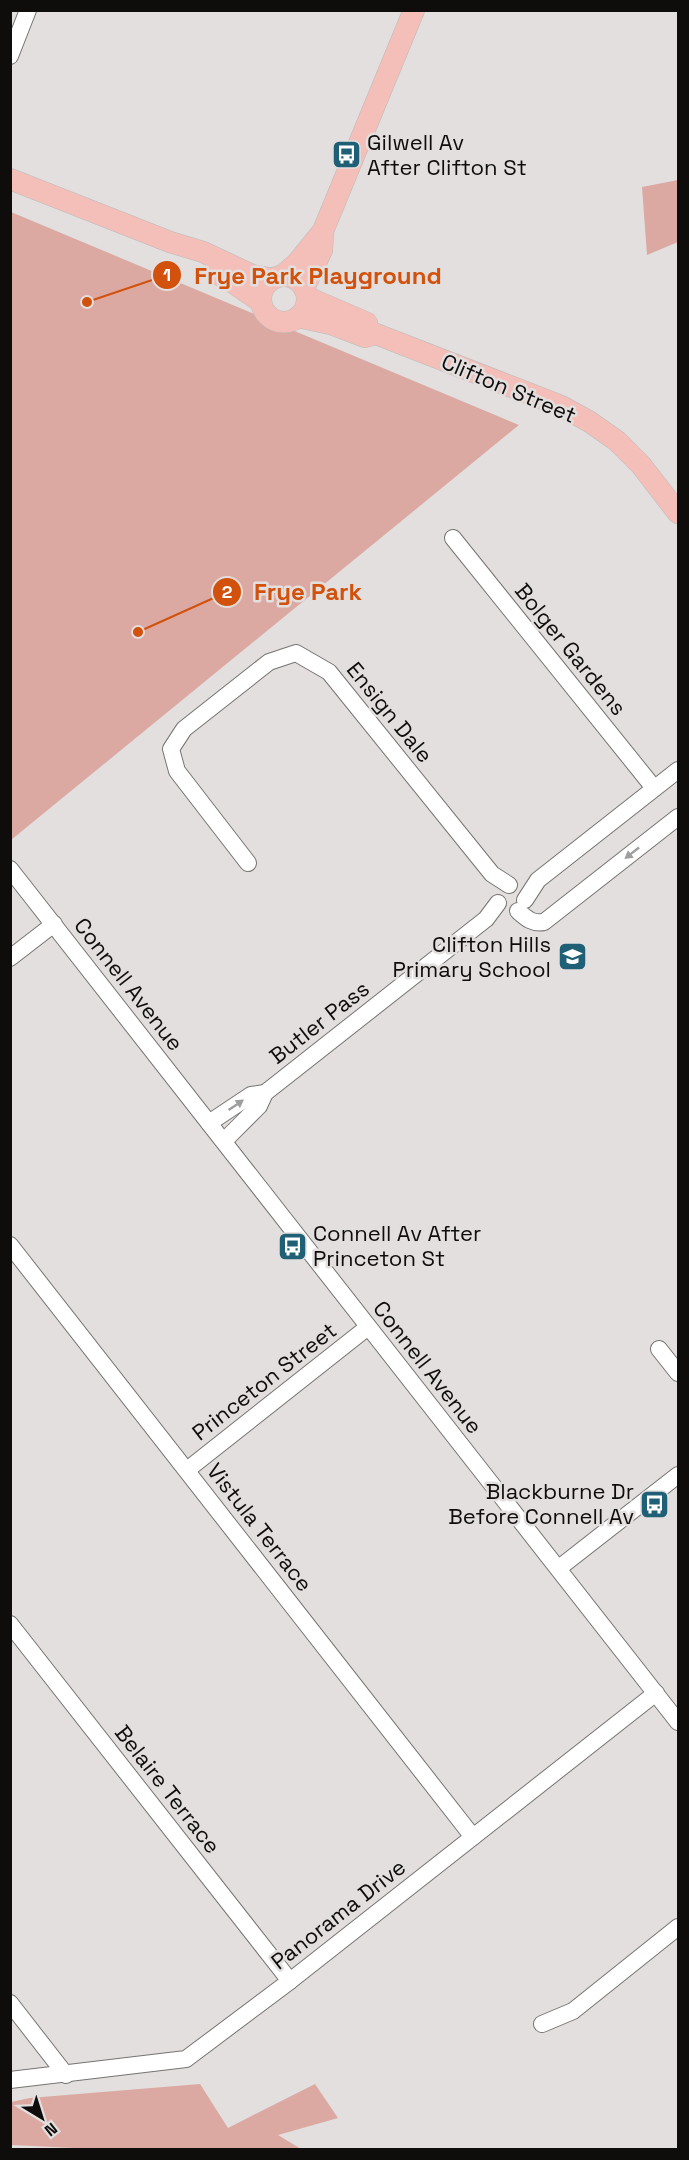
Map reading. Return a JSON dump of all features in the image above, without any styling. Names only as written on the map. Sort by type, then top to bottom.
[{"type":"main road","points":[[261,302],[264,288],[297,263],[323,231],[414,10]]},
{"type":"main road","points":[[10,179],[170,242],[202,252],[252,275],[295,279],[306,292]]},
{"type":"main road","points":[[10,190],[215,273],[261,302],[267,314],[278,321],[292,321],[298,317],[307,304],[306,292],[322,250],[323,231]]},
{"type":"main road","name":"Clifton Street","points":[[306,292],[370,324],[376,334]]},
{"type":"main road","name":"Clifton Street","points":[[298,317],[331,324],[365,337],[376,334],[561,406],[590,422],[617,441],[641,465],[678,513]]},
{"type":"street","points":[[10,56],[28,10]]},
{"type":"street","name":"Bolger Gardens","points":[[453,538],[654,788]]},
{"type":"street","name":"Ensign Dale","points":[[248,862],[177,771],[171,749],[184,729],[269,662],[296,653],[329,672],[510,899]]},
{"type":"street","name":"Butler Pass","points":[[224,1141],[259,1106],[265,1093],[510,899],[538,880],[678,771]]},
{"type":"street","points":[[510,899],[528,920],[537,923],[544,922],[678,817]]},
{"type":"street","name":"Connell Avenue","points":[[10,869],[678,1722]]},
{"type":"street","points":[[10,958],[54,924]]},
{"type":"street","name":"Butler Pass","points":[[209,1123],[251,1095],[265,1093]]},
{"type":"street","name":"Vistula Terrace","points":[[10,1245],[473,1837]]},
{"type":"street","name":"Princeton Street","points":[[187,1470],[368,1327]]},
{"type":"street","points":[[659,1349],[678,1373]]},
{"type":"street","points":[[559,1568],[678,1475]]},
{"type":"street","name":"Belaire Terrace","points":[[10,1624],[290,1981]]},
{"type":"street","name":"Panorama Drive","points":[[10,2080],[186,2060],[656,1693]]},
{"type":"street","points":[[542,2024],[573,2011],[678,1927]]},
{"type":"street","points":[[10,2003],[66,2075]]},
{"type":"shaded area","points":[[678,180],[678,242],[647,255],[642,187]]},
{"type":"shaded area","points":[[11,212],[519,425],[11,840]]},
{"type":"shaded area","points":[[200,2084],[228,2128],[315,2084],[338,2118],[278,2135],[301,2149],[116,2150],[11,2145],[11,2102],[30,2098]]},
{"type":"place","name":"Gilwell Av After Clifton St","points":[[346,155]]},
{"type":"place","name":"Frye Park Playground","points":[[87,302]]},
{"type":"place","name":"Frye Park","points":[[138,632]]},
{"type":"place","name":"Clifton Hills Primary School","points":[[572,957]]},
{"type":"place","name":"Connell Av After Princeton St","points":[[292,1246]]},
{"type":"place","name":"Blackburne Dr Before Connell Av","points":[[655,1504]]}]
